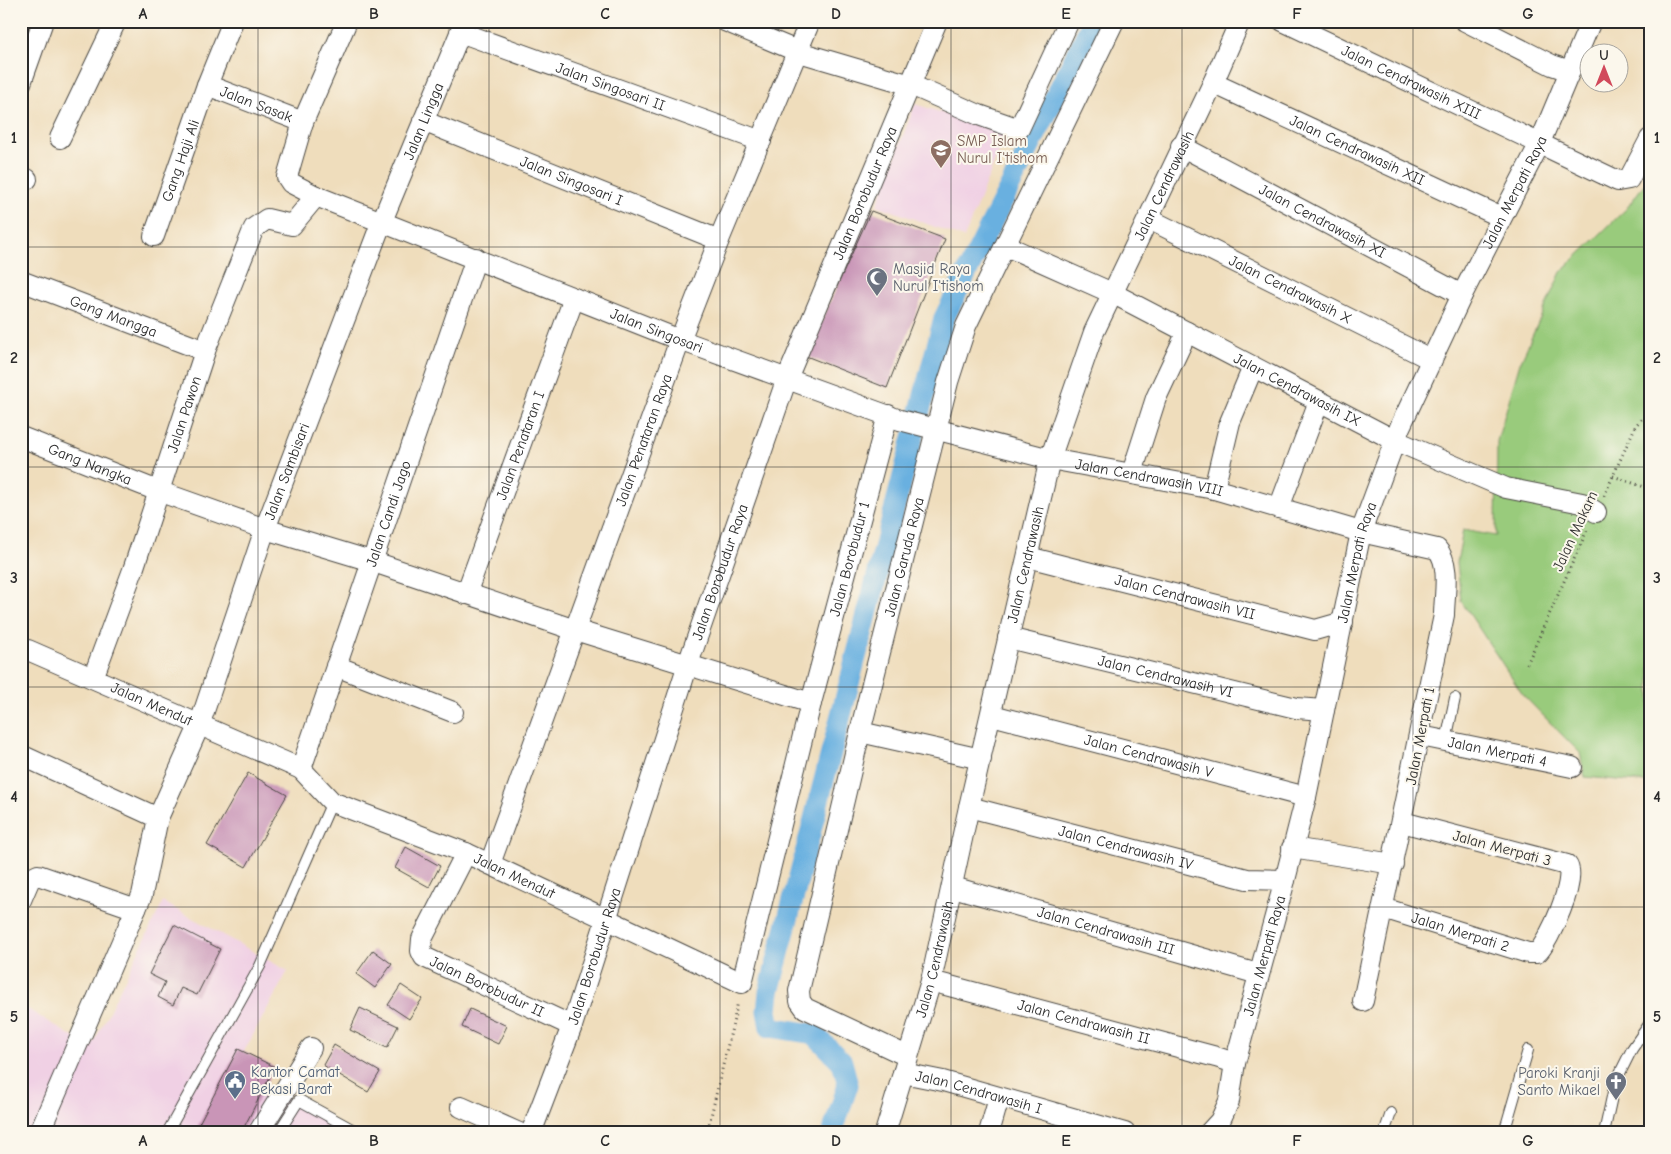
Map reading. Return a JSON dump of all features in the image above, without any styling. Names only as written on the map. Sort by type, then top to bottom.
[{"type":"street","points":[[21,82],[43,21]]},
{"type":"street","points":[[60,138],[116,21]]},
{"type":"street","name":"Jalan Sasak","points":[[233,21],[207,85],[303,122],[287,177],[291,183],[316,196],[382,221]]},
{"type":"street","points":[[303,122],[347,21]]},
{"type":"street","points":[[725,21],[799,52],[911,85],[978,115],[1019,129],[1069,21]]},
{"type":"street","name":"Jalan Penataran Raya","points":[[490,864],[680,340],[718,240],[762,141],[810,21]]},
{"type":"street","name":"Jalan Borobudur Raya","points":[[531,1133],[572,1026],[604,920],[688,664],[786,380],[938,21]]},
{"type":"street","name":"Jalan Garuda Raya","points":[[905,1064],[805,1008],[800,1001],[799,991],[929,428],[966,326],[1114,21]]},
{"type":"street","name":"Jalan Cendrawasih","points":[[885,1133],[931,982],[969,806],[992,715],[1050,458],[1094,332],[1213,83],[1240,21]]},
{"type":"street","name":"Jalan Cendrawasih XIII","points":[[1283,21],[1539,145],[1618,181],[1629,179],[1650,139]]},
{"type":"street","points":[[1465,21],[1552,65],[1570,71]]},
{"type":"street","name":"Jalan Merpati Raya","points":[[1209,1133],[1220,1121],[1229,1101],[1235,1063],[1306,797],[1360,532],[1394,440],[1462,295],[1539,145],[1592,21]]},
{"type":"street","name":"Jalan Lingga","points":[[382,221],[462,27]]},
{"type":"street","name":"Jalan Singosari II","points":[[462,27],[762,141]]},
{"type":"street","name":"Jalan Cendrawasih XII","points":[[1213,83],[1501,217]]},
{"type":"street","name":"Gang Haji Ali","points":[[154,236],[207,85]]},
{"type":"street","name":"Jalan Singosari I","points":[[423,121],[718,240]]},
{"type":"street","name":"Jalan Cendrawasih XI","points":[[1182,146],[1462,295]]},
{"type":"street","name":"Jalan Pawon","points":[[93,678],[133,570],[205,351],[254,226],[267,219],[292,225],[316,196]]},
{"type":"street","name":"Jalan Cendrawasih X","points":[[1149,219],[1432,360]]},
{"type":"street","name":"Jalan Singosari","points":[[382,221],[680,340],[786,380],[894,418],[929,428]]},
{"type":"street","name":"Jalan Sambisari","points":[[39,1133],[142,895],[158,818],[198,726],[265,529],[382,221]]},
{"type":"street","name":"Jalan Cendrawasih IX","points":[[1007,244],[1013,250],[1112,293],[1394,440],[1506,488],[1582,503],[1596,512]]},
{"type":"street","name":"Jalan Candi Jago","points":[[302,769],[371,561],[476,258]]},
{"type":"street","name":"Gang Mangga","points":[[21,281],[205,351]]},
{"type":"street","name":"Jalan Penataran I","points":[[466,594],[574,298]]},
{"type":"street","points":[[1132,473],[1156,398],[1187,332]]},
{"type":"street","points":[[1214,489],[1230,422],[1253,367]]},
{"type":"street","points":[[1279,508],[1319,401]]},
{"type":"street","name":"Jalan Borobudur 1","points":[[811,703],[894,418]]},
{"type":"street","name":"Jalan Cendrawasih VIII","points":[[929,428],[1050,458],[1214,489],[1360,532]]},
{"type":"street","name":"Gang Nangka","points":[[21,437],[158,491],[265,529],[371,561],[575,630],[811,703]]},
{"type":"street","name":"Jalan Merpati 1","points":[[1360,532],[1437,549],[1442,554],[1444,563],[1444,616],[1421,736],[1364,1001]]},
{"type":"street","name":"Jalan Cendrawasih VII","points":[[1028,557],[1315,630],[1343,622]]},
{"type":"street","name":"Jalan Cendrawasih VI","points":[[1008,638],[1296,708],[1324,710]]},
{"type":"street","name":"Jalan Mendut","points":[[28,650],[198,726],[302,769],[332,802],[466,853],[604,920],[742,983]]},
{"type":"street","points":[[336,666],[453,712]]},
{"type":"street","points":[[742,983],[811,703]]},
{"type":"street","name":"Jalan Cendrawasih V","points":[[992,715],[1306,797]]},
{"type":"street","points":[[860,732],[981,759]]},
{"type":"street","name":"Jalan Merpati 4","points":[[1421,736],[1572,766]]},
{"type":"street","points":[[21,755],[158,818]]},
{"type":"street","name":"Jalan Cendrawasih IV","points":[[969,806],[1247,879],[1285,880]]},
{"type":"street","name":"Jalan Merpati 3","points":[[1402,822],[1567,866],[1570,872],[1562,909],[1543,948],[1537,953]]},
{"type":"street","points":[[1292,848],[1393,864]]},
{"type":"street","name":"Jalan Borobudur II","points":[[466,853],[422,939],[421,951],[424,957],[572,1026]]},
{"type":"street","points":[[21,900],[30,879],[38,875],[136,909]]},
{"type":"street","name":"Jalan Cendrawasih III","points":[[953,887],[1258,974]]},
{"type":"street","name":"Jalan Merpati 2","points":[[1384,908],[1528,953],[1537,953]]},
{"type":"street","name":"Jalan Cendrawasih II","points":[[931,982],[1216,1056],[1235,1063]]},
{"type":"street","points":[[258,1133],[311,1048]]},
{"type":"street","name":"Jalan Cendrawasih I","points":[[905,1064],[944,1081],[1081,1127]]},
{"type":"street","points":[[989,1133],[999,1098]]},
{"type":"street","points":[[461,1107],[519,1133]]},
{"type":"street","points":[[1081,1127],[1125,1133]]},
{"type":"lane","points":[[1446,741],[1455,698]]},
{"type":"lane","points":[[167,1133],[260,966],[332,802]]},
{"type":"lane","points":[[1604,1133],[1615,1083],[1632,1049],[1650,1023]]},
{"type":"lane","points":[[1504,1133],[1528,1050]]},
{"type":"lane","points":[[278,1133],[300,1100],[359,1133]]},
{"type":"lane","points":[[1384,1133],[1391,1113]]},
{"type":"path","name":"Jalan Makam","points":[[1527,664],[1636,425],[1650,410]]},
{"type":"path","points":[[1613,476],[1650,489]]},
{"type":"path","points":[[707,1133],[742,983]]},
{"type":"shaded area","name":"SMP Islam Nurul I'tishom","points":[[915,104],[1006,133],[964,238],[877,205]]},
{"type":"shaded area","points":[[163,902],[288,971],[235,1068],[348,1133],[21,1133],[21,1005],[91,1048]]},
{"type":"green space","points":[[1650,176],[1650,783],[1585,777],[1580,753],[1523,695],[1461,601],[1457,562],[1463,530],[1496,536],[1497,441],[1520,363],[1561,272],[1627,208]]},
{"type":"building","name":"Masjid Raya Nurul I'tishom","points":[[871,211],[945,239],[887,388],[806,356]]},
{"type":"building","points":[[248,773],[287,795],[246,867],[207,845]]},
{"type":"building","points":[[406,847],[440,866],[429,887],[395,868]]},
{"type":"building","points":[[174,925],[220,949],[197,995],[181,988],[173,1005],[158,997],[165,982],[149,974]]},
{"type":"building","points":[[373,950],[392,964],[375,988],[356,974]]},
{"type":"building","points":[[401,985],[422,999],[409,1019],[388,1005]]},
{"type":"building","points":[[360,1008],[398,1026],[387,1048],[350,1030]]},
{"type":"building","points":[[470,1009],[507,1026],[498,1044],[462,1027]]},
{"type":"building","points":[[334,1045],[380,1072],[368,1092],[323,1065]]},
{"type":"building","name":"Kantor Camat Bekasi Barat","points":[[238,1049],[275,1067],[241,1133],[194,1133]]},
{"type":"waterway","points":[[832,1133],[848,1085],[842,1062],[814,1034],[770,1027],[767,1011],[769,992],[944,318],[1093,21]]},
{"type":"place","name":"SMP Islam Nurul I'tishom","points":[[941,169]]},
{"type":"place","name":"Masjid Raya Nurul I'tishom","points":[[877,297]]},
{"type":"place","name":"Kantor Camat Bekasi Barat","points":[[235,1100]]},
{"type":"place","name":"Paroki Kranji Santo Mikael","points":[[1616,1101]]}]
